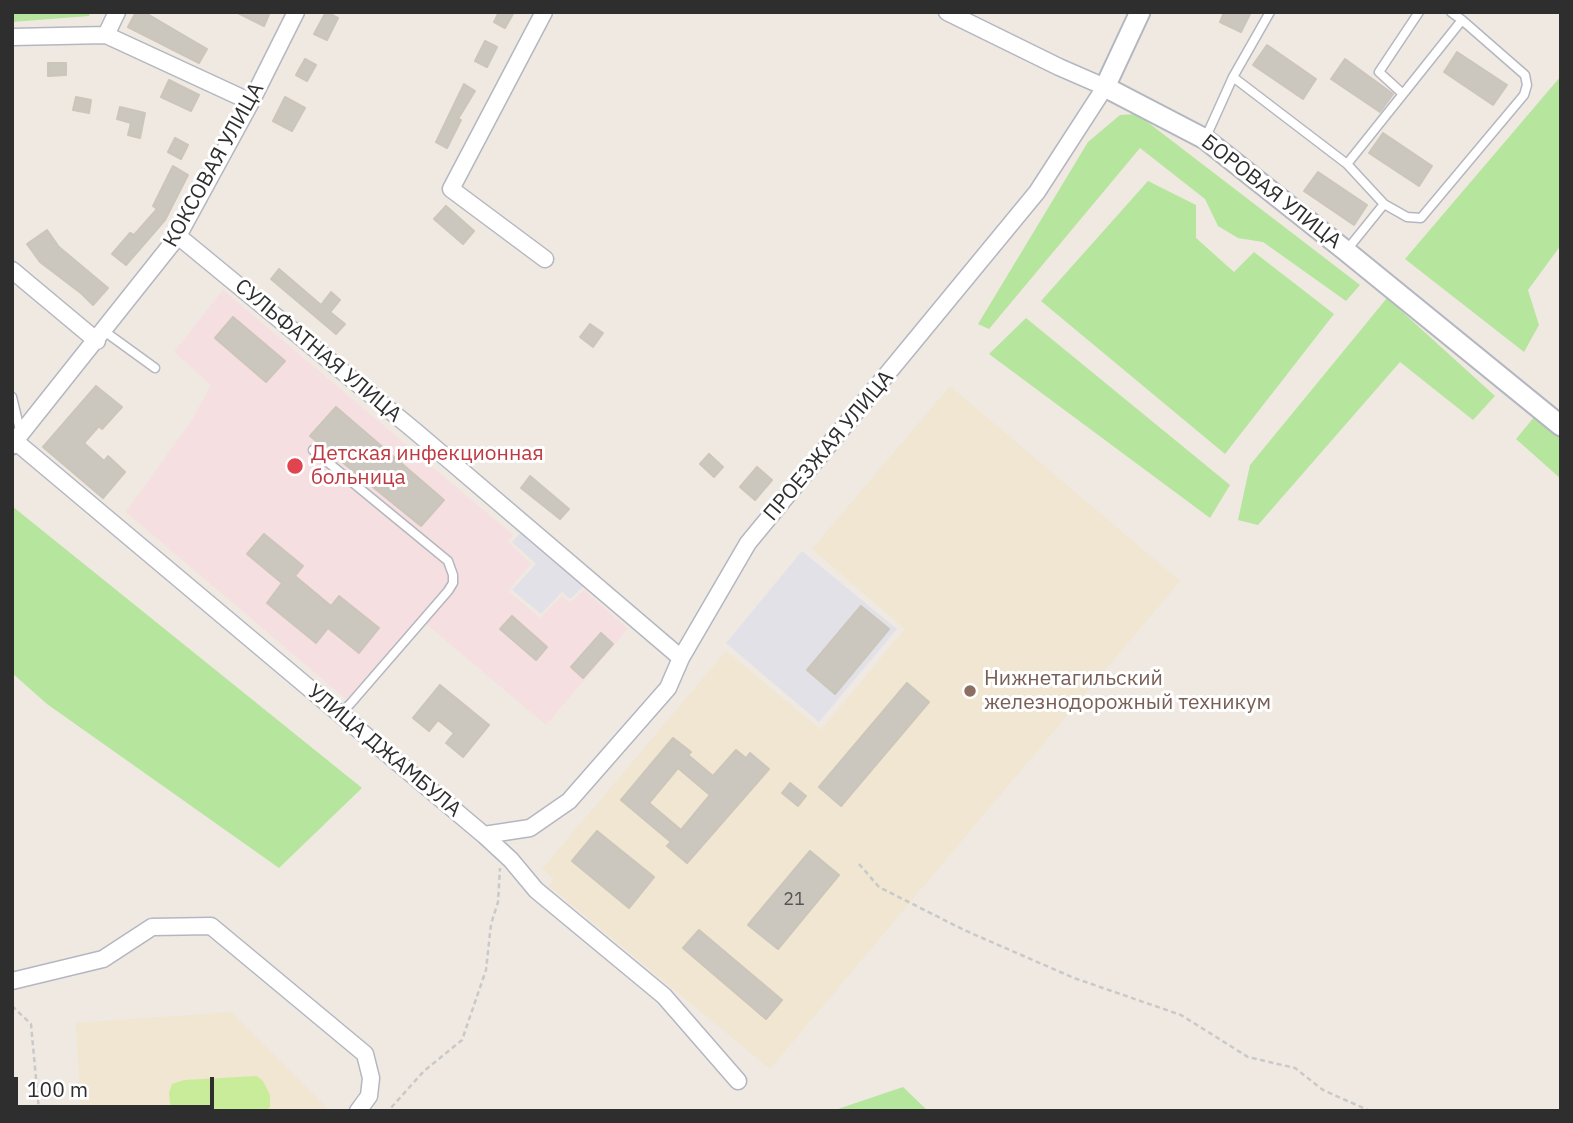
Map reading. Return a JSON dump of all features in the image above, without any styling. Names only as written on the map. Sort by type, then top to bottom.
[{"type":"street","points":[[106,34],[117,12]]},
{"type":"street","name":"КОКСОВАЯ УЛИЦА","points":[[16,440],[178,236],[251,102],[296,12]]},
{"type":"street","points":[[544,12],[452,189],[545,259]]},
{"type":"street","name":"БОРОВАЯ УЛИЦА","points":[[947,12],[1059,67],[1105,86],[1205,139],[1561,426]]},
{"type":"street","name":"ПРОЕЗЖАЯ УЛИЦА","points":[[484,835],[530,828],[569,801],[668,688],[681,658],[748,544],[1037,192],[1105,86],[1140,12]]},
{"type":"street","points":[[12,37],[106,34],[251,102]]},
{"type":"street","name":"СУЛЬФАТНАЯ УЛИЦА","points":[[178,236],[425,440],[681,658]]},
{"type":"street","points":[[12,270],[101,336]]},
{"type":"street","name":"УЛИЦА ДЖАМБУЛА","points":[[16,440],[484,835],[511,860],[536,890],[664,996],[738,1082]]},
{"type":"street","points":[[12,981],[103,959],[152,927],[211,926],[365,1054],[371,1078],[369,1096],[358,1111]]},
{"type":"lane","points":[[1205,139],[1233,76],[1270,12]]},
{"type":"lane","points":[[1403,94],[1380,72],[1419,12]]},
{"type":"lane","points":[[1233,76],[1347,164],[1384,204],[1406,217],[1421,218],[1524,94],[1527,85],[1525,75],[1451,12]]},
{"type":"lane","points":[[1347,164],[1462,20]]},
{"type":"lane","points":[[1346,251],[1384,204]]},
{"type":"lane","points":[[101,336],[155,368]]},
{"type":"lane","points":[[12,397],[16,440]]},
{"type":"lane","points":[[313,450],[448,561],[453,575],[453,583],[448,591],[340,714]]},
{"type":"path","points":[[384,1111],[389,1110],[424,1071],[462,1040],[486,970],[491,924],[498,902],[501,865],[511,860]]},
{"type":"path","points":[[859,864],[879,887],[964,930],[1074,978],[1181,1015],[1248,1057],[1295,1068],[1323,1090],[1370,1111]]},
{"type":"path","points":[[12,1006],[31,1024],[39,1111]]},
{"type":"shaded area","name":"Детская инфекционная больница","points":[[223,290],[513,535],[508,542],[531,564],[508,591],[540,618],[562,596],[570,603],[584,590],[628,629],[546,725],[425,623],[353,705],[126,512],[192,420],[211,385],[174,352]]},
{"type":"shaded area","name":"Нижнетагильский железнодорожный техникум","points":[[950,386],[1180,581],[770,1069],[549,886],[554,879],[542,869],[726,651],[821,730],[905,629],[812,549]]},
{"type":"shaded area","points":[[522,531],[585,585],[570,599],[562,592],[541,614],[512,590],[536,564],[512,542]]},
{"type":"shaded area","points":[[802,551],[897,629],[819,722],[726,643]]},
{"type":"shaded area","points":[[231,1012],[330,1111],[81,1111],[76,1023]]},
{"type":"green space","points":[[12,12],[90,12],[89,16],[12,22]]},
{"type":"green space","points":[[1561,76],[1561,245],[1528,290],[1539,325],[1524,352],[1405,259]]},
{"type":"green space","points":[[1137,114],[1360,285],[1346,301],[1263,242],[1238,238],[1218,226],[1205,199],[1140,148],[989,329],[978,324],[1088,142],[1120,115]]},
{"type":"green space","points":[[1148,181],[1196,205],[1196,238],[1234,272],[1254,252],[1334,314],[1225,454],[1041,301]]},
{"type":"green space","points":[[1387,298],[1495,396],[1473,420],[1400,362],[1258,525],[1238,520],[1250,465]]},
{"type":"green space","points":[[1026,318],[1230,485],[1210,518],[989,354]]},
{"type":"green space","points":[[1535,416],[1561,438],[1561,479],[1516,439]]},
{"type":"green space","points":[[12,506],[362,788],[279,868],[47,704],[12,673]]},
{"type":"green space","points":[[257,1076],[263,1081],[270,1095],[270,1107],[265,1111],[171,1111],[169,1093],[172,1084],[184,1080]]},
{"type":"green space","points":[[903,1087],[928,1111],[832,1111]]},
{"type":"building","points":[[136,12],[144,12],[207,49],[199,63],[128,27]]},
{"type":"building","points":[[236,12],[270,12],[264,26]]},
{"type":"building","points":[[326,12],[338,18],[327,40],[314,34]]},
{"type":"building","points":[[499,12],[514,12],[505,28],[494,22]]},
{"type":"building","points":[[1224,12],[1251,12],[1241,32],[1220,22]]},
{"type":"building","points":[[485,41],[497,47],[487,67],[475,61]]},
{"type":"building","points":[[1267,45],[1316,79],[1303,99],[1253,65]]},
{"type":"building","points":[[1457,52],[1507,85],[1493,105],[1444,72]]},
{"type":"building","points":[[305,59],[316,65],[307,81],[296,75]]},
{"type":"building","points":[[1345,59],[1393,94],[1380,112],[1331,79]]},
{"type":"building","points":[[48,63],[66,63],[66,75],[48,76]]},
{"type":"building","points":[[169,80],[199,95],[191,111],[161,97]]},
{"type":"building","points":[[464,84],[475,91],[458,119],[461,120],[447,148],[436,142]]},
{"type":"building","points":[[76,97],[91,100],[89,113],[73,110]]},
{"type":"building","points":[[285,97],[305,108],[292,131],[273,121]]},
{"type":"building","points":[[120,107],[145,113],[140,138],[128,135],[131,123],[117,119]]},
{"type":"building","points":[[1383,133],[1432,166],[1419,186],[1369,153]]},
{"type":"building","points":[[175,138],[188,145],[181,159],[168,152]]},
{"type":"building","points":[[173,166],[188,175],[165,220],[126,265],[112,254],[130,233],[134,235],[157,209],[153,206]]},
{"type":"building","points":[[1318,172],[1367,205],[1354,225],[1304,191]]},
{"type":"building","points":[[446,206],[474,231],[463,244],[434,219]]},
{"type":"building","points":[[47,230],[59,247],[108,288],[93,305],[40,262],[27,244]]},
{"type":"building","points":[[279,269],[321,305],[331,292],[340,300],[330,312],[345,324],[336,334],[271,279]]},
{"type":"building","points":[[233,317],[285,361],[266,382],[215,338]]},
{"type":"building","points":[[590,324],[603,333],[593,347],[580,337]]},
{"type":"building","points":[[96,386],[122,407],[102,429],[99,426],[84,443],[104,461],[108,456],[125,472],[103,498],[43,447]]},
{"type":"building","points":[[336,407],[444,500],[421,526],[310,436]]},
{"type":"building","points":[[709,454],[723,467],[714,477],[700,464]]},
{"type":"building","points":[[757,467],[772,480],[755,500],[740,487]]},
{"type":"building","points":[[530,476],[569,509],[560,519],[521,488]]},
{"type":"building","points":[[264,534],[303,566],[295,576],[331,606],[339,596],[379,628],[359,653],[328,628],[316,643],[267,603],[282,583],[247,554]]},
{"type":"building","points":[[861,606],[889,629],[835,694],[807,670]]},
{"type":"building","points":[[512,616],[547,647],[536,660],[500,629]]},
{"type":"building","points":[[601,633],[613,644],[583,678],[571,667]]},
{"type":"building","points":[[907,683],[929,702],[841,806],[819,787]]},
{"type":"building","points":[[440,685],[489,725],[463,757],[446,743],[454,733],[438,720],[429,731],[413,718]]},
{"type":"building","points":[[673,738],[691,752],[688,755],[713,776],[736,750],[746,758],[750,753],[769,769],[687,863],[667,846],[671,842],[621,800]],"holes":[[[678,768],[710,795],[681,830],[649,803]]]},
{"type":"building","points":[[790,783],[806,796],[798,806],[782,793]]},
{"type":"building","points":[[597,831],[654,877],[629,908],[572,861]]},
{"type":"building","points":[[810,851],[839,875],[778,949],[748,925]]},
{"type":"building","points":[[699,930],[782,1000],[766,1019],[683,948]]},
{"type":"place","name":"Детская инфекционная больница","points":[[295,466]]},
{"type":"place","name":"Нижнетагильский железнодорожный техникум","points":[[970,691]]}]
